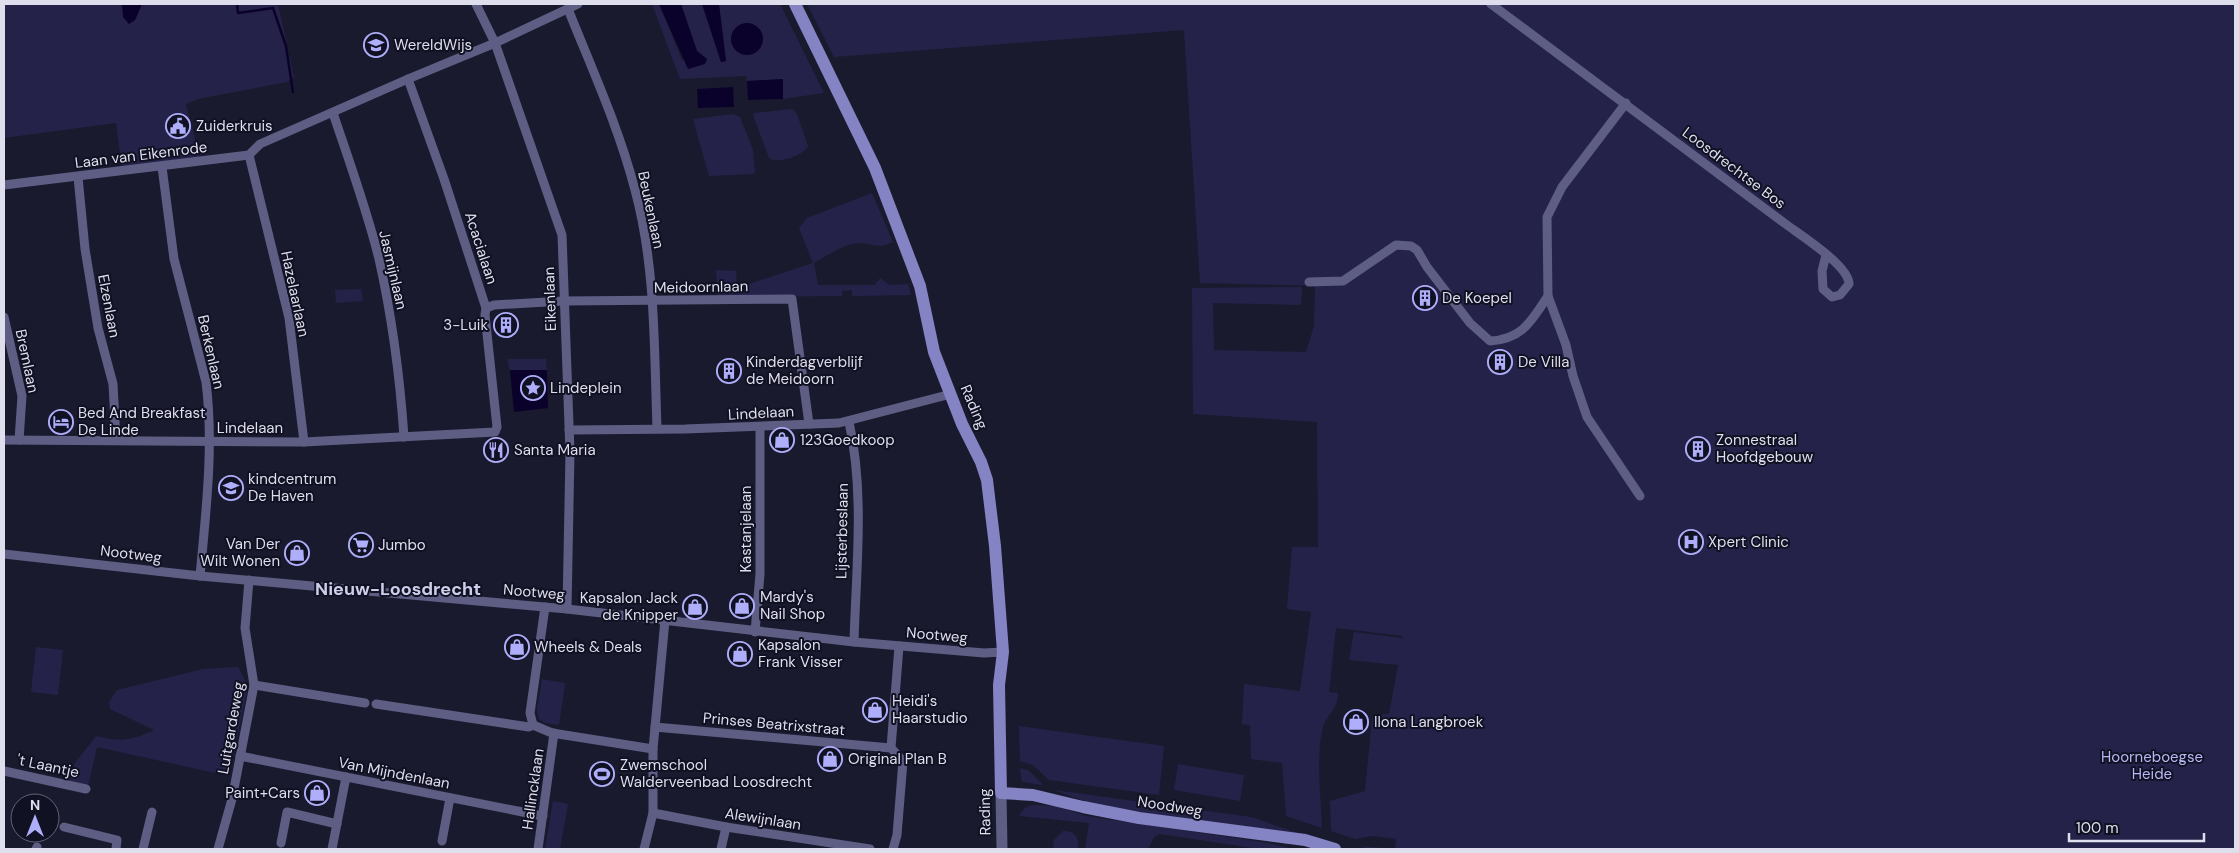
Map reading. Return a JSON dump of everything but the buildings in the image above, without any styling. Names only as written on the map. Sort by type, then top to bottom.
[{"type":"main road","name":"Rading","points":[[796,4],[875,168],[920,286],[934,352],[987,480],[995,546],[1002,652],[999,685],[1001,793]]},
{"type":"main road","name":"Noodweg","points":[[1001,793],[1033,795],[1083,808],[1139,818],[1304,840],[1335,849]]},
{"type":"street","name":"Eikenlaan","points":[[476,4],[495,44],[562,235],[569,430],[570,519],[567,609]]},
{"type":"street","name":"Laan van Eikenrode","points":[[4,185],[249,155],[260,144],[408,79],[495,44],[578,4]]},
{"type":"street","name":"Loosdrechtse Bos","points":[[1491,4],[1626,103],[1826,255]]},
{"type":"street","name":"Beukenlaan","points":[[568,9],[616,131],[635,191],[645,236],[653,302],[657,428]]},
{"type":"street","name":"Acacialaan","points":[[408,79],[444,179],[486,308],[485,315],[497,427],[495,432]]},
{"type":"street","points":[[1626,103],[1562,187],[1547,217],[1548,296],[1566,344],[1573,376],[1587,417],[1640,496]]},
{"type":"street","name":"Jasmijnlaan","points":[[333,113],[357,182],[379,259],[391,324],[404,437]]},
{"type":"street","name":"Hazelaarlaan","points":[[249,155],[289,318],[304,442]]},
{"type":"street","name":"Berkenlaan","points":[[162,167],[174,259],[206,382],[209,480],[200,576]]},
{"type":"street","name":"Elzenlaan","points":[[78,177],[85,249],[98,328],[113,384],[116,440]]},
{"type":"street","points":[[1309,282],[1343,280],[1396,245],[1411,246],[1417,250],[1470,323],[1490,341],[1510,337],[1525,328],[1548,296]]},
{"type":"street","name":"Meidoornlaan","points":[[486,308],[494,305],[564,301],[653,302],[792,299],[809,424]]},
{"type":"street","name":"Bremlaan","points":[[4,317],[22,396],[19,440]]},
{"type":"street","name":"Lindelaan","points":[[569,430],[760,427],[849,422],[950,394]]},
{"type":"street","name":"Lijsterbeslaan","points":[[849,422],[854,444],[858,500],[854,642]]},
{"type":"street","name":"Kastanjelaan","points":[[755,632],[760,574],[760,427]]},
{"type":"street","name":"Lindelaan","points":[[4,440],[304,442],[495,432]]},
{"type":"street","name":"Nootweg","points":[[4,554],[200,576],[567,609],[854,642],[1002,652]]},
{"type":"street","name":"Luitgardeweg","points":[[218,849],[240,756],[254,685],[246,628],[249,580]]},
{"type":"street","points":[[533,725],[530,713],[545,607]]},
{"type":"street","points":[[644,849],[653,813],[653,749],[665,620]]},
{"type":"street","points":[[893,849],[897,835],[903,761],[891,748],[899,646]]},
{"type":"street","points":[[254,685],[365,703]]},
{"type":"street","points":[[376,704],[529,728],[533,725]]},
{"type":"street","points":[[533,725],[554,733],[653,749]]},
{"type":"street","name":"Prinses Beatrixstraat","points":[[655,727],[891,748]]},
{"type":"street","name":"Hallincklaan","points":[[538,849],[554,733]]},
{"type":"street","name":"Van Mijndenlaan","points":[[240,756],[543,816]]},
{"type":"street","name":"'t Laantje","points":[[4,771],[86,789]]},
{"type":"street","points":[[332,849],[346,777]]},
{"type":"street","name":"Rading","points":[[1001,793],[1002,849]]},
{"type":"street","points":[[442,841],[450,798]]},
{"type":"street","points":[[143,849],[152,812]]},
{"type":"street","points":[[281,843],[287,812],[337,824]]},
{"type":"street","name":"Alewijnlaan","points":[[653,813],[804,845],[870,849]]},
{"type":"street","points":[[64,827],[117,840],[116,849]]},
{"type":"street","points":[[721,849],[726,827]]},
{"type":"green space","points":[[4,4],[122,4],[121,7],[135,20],[142,4],[278,4],[294,77],[287,82],[198,99],[186,104],[200,159],[122,168],[116,123],[4,138]]},
{"type":"green space","points":[[652,4],[659,4],[682,60],[707,59],[697,51],[681,4],[702,4],[721,62],[726,61],[719,4],[780,4],[824,93],[783,99],[782,79],[747,81],[746,76],[680,79]],"holes":[[[747,24],[758,28],[763,39],[732,44],[736,28]]]},
{"type":"green space","name":"Hoorneboegse Heide","points":[[807,4],[2235,4],[2235,849],[1395,849],[1396,839],[1373,836],[1355,839],[1331,831],[1330,801],[1365,791],[1372,718],[1377,714],[1389,714],[1398,665],[1349,660],[1354,632],[1402,638],[1402,643],[1403,636],[1336,628],[1329,692],[1338,693],[1334,709],[1322,731],[1319,754],[1322,828],[1286,816],[1282,763],[1251,759],[1250,725],[1242,724],[1244,684],[1300,691],[1311,612],[1287,609],[1292,547],[1318,547],[1317,422],[1193,414],[1192,288],[1302,287],[1301,305],[1213,303],[1214,350],[1306,352],[1314,326],[1315,286],[1320,286],[1200,283],[1184,30],[834,57]]},
{"type":"green space","points":[[792,109],[797,114],[808,146],[796,156],[784,160],[773,160],[769,158],[753,115],[754,113]]},
{"type":"green space","points":[[733,114],[740,117],[753,150],[754,174],[709,176],[693,119]]},
{"type":"green space","points":[[872,193],[893,242],[883,246],[863,243],[852,244],[814,263],[818,285],[875,285],[880,278],[890,285],[908,284],[911,295],[852,296],[852,290],[842,291],[842,296],[718,297],[716,270],[736,271],[737,288],[813,263],[799,228],[807,218]]},
{"type":"green space","points":[[361,289],[363,301],[336,303],[335,290]]},
{"type":"green space","points":[[507,359],[546,359],[547,370],[510,370]]},
{"type":"green space","points":[[36,647],[63,650],[58,695],[31,692]]},
{"type":"green space","points":[[238,667],[248,686],[229,776],[97,747],[88,786],[69,780],[75,763],[96,736],[119,740],[139,736],[154,730],[110,709],[109,702],[117,690],[203,669]]},
{"type":"green space","points":[[542,679],[565,683],[559,725],[546,723],[539,719],[537,710]]},
{"type":"green space","points":[[1019,726],[1164,746],[1159,795],[1049,780],[1033,765],[1020,761]]},
{"type":"green space","points":[[1178,764],[1244,775],[1240,801],[1174,790]]},
{"type":"green space","points":[[1020,768],[1029,771],[1043,785],[1022,782]]},
{"type":"green space","points":[[1054,790],[1251,817],[1306,836],[1092,804]]},
{"type":"green space","points":[[553,801],[568,804],[560,849],[545,849]]},
{"type":"green space","points":[[1032,805],[1056,806],[1086,816],[1263,842],[1294,849],[1259,849],[1160,834],[1154,837],[1148,849],[1085,849],[1089,823],[1019,816],[1025,808]]},
{"type":"green space","points":[[1063,831],[1073,833],[1078,841],[1078,849],[1055,849],[1053,847],[1054,840]]},
{"type":"green space","points":[[1361,846],[1395,849],[1368,849]]},
{"type":"shaded area","points":[[122,4],[142,4],[135,20],[129,24],[123,17]]},
{"type":"shaded area","points":[[659,4],[681,4],[697,51],[707,59],[705,64],[688,69]]},
{"type":"shaded area","points":[[702,4],[719,4],[726,61],[721,62]]},
{"type":"shaded area","points":[[747,23],[753,24],[758,28],[762,33],[762,45],[758,50],[753,54],[747,55],[741,54],[736,50],[732,45],[731,39],[732,33],[736,28],[741,24]]},
{"type":"shaded area","points":[[783,79],[783,99],[748,100],[747,81]]},
{"type":"shaded area","points":[[733,87],[734,107],[698,108],[697,89]]},
{"type":"shaded area","points":[[510,370],[547,370],[548,408],[514,412]]},
{"type":"waterway","points":[[237,4],[238,13],[273,8],[286,46],[293,92]]},
{"type":"place","name":"WereldWijs","points":[[376,45]]},
{"type":"place","name":"Zuiderkruis","points":[[178,126]]},
{"type":"place","name":"De Koepel","points":[[1425,298]]},
{"type":"place","name":"3-Luik","points":[[506,325]]},
{"type":"place","name":"De Villa","points":[[1500,362]]},
{"type":"place","name":"Kinderdagverblijf de Meidoorn","points":[[729,371]]},
{"type":"place","name":"Lindeplein","points":[[533,388]]},
{"type":"place","name":"Bed And Breakfast De Linde","points":[[61,422]]},
{"type":"place","name":"123Goedkoop","points":[[782,440]]},
{"type":"place","name":"Zonnestraal Hoofdgebouw","points":[[1698,449]]},
{"type":"place","name":"Santa Maria","points":[[496,450]]},
{"type":"place","name":"kindcentrum De Haven","points":[[231,488]]},
{"type":"place","name":"Xpert Clinic","points":[[1691,542]]},
{"type":"place","name":"Jumbo","points":[[361,545]]},
{"type":"place","name":"Van Der Wilt Wonen","points":[[297,553]]},
{"type":"place","name":"Mardy's Nail Shop","points":[[742,606]]},
{"type":"place","name":"Kapsalon Jack de Knipper","points":[[695,607]]},
{"type":"place","name":"Wheels & Deals","points":[[517,647]]},
{"type":"place","name":"Kapsalon Frank Visser","points":[[740,654]]},
{"type":"place","name":"Heidi's Haarstudio","points":[[875,710]]},
{"type":"place","name":"Ilona Langbroek","points":[[1356,722]]},
{"type":"place","name":"Original Plan B","points":[[830,759]]},
{"type":"place","name":"Zwemschool Walderveenbad Loosdrecht","points":[[602,774]]},
{"type":"place","name":"Paint+Cars","points":[[317,793]]},
{"type":"district","name":"Nieuw-Loosdrecht","points":[[398,589]]}]
